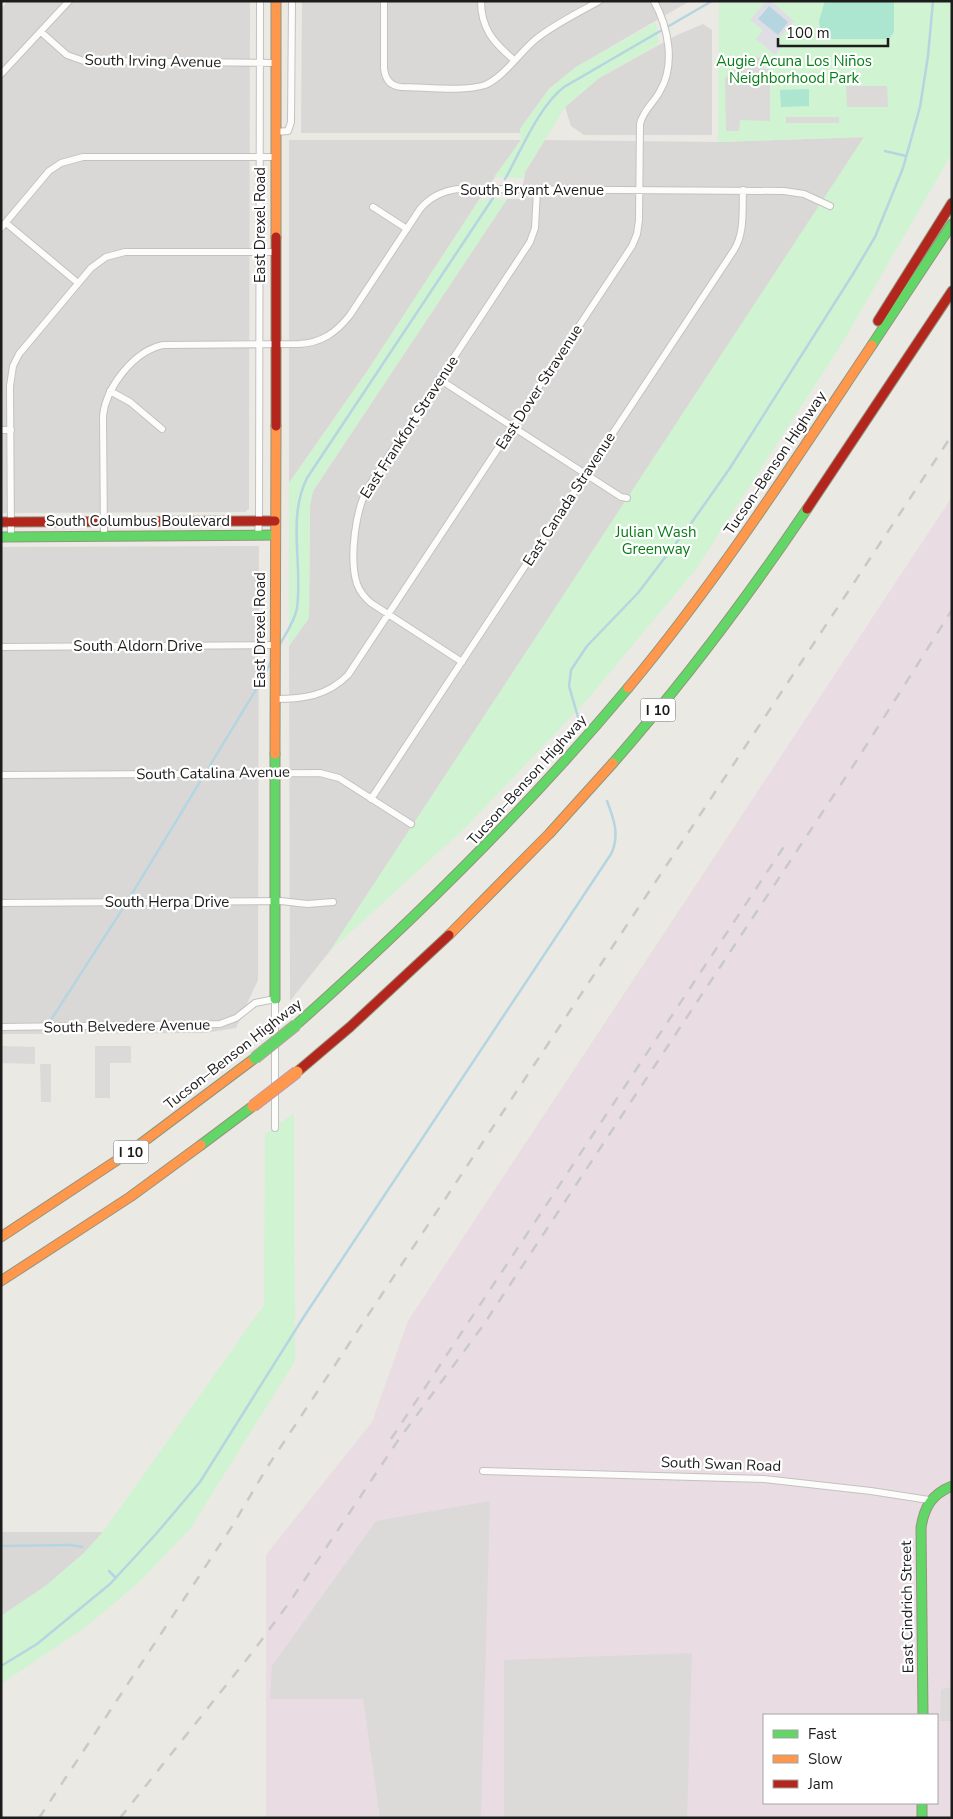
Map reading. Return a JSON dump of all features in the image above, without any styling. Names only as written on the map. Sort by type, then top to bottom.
[{"type":"main road","name":"East Drexel Road","points":[[275,1000],[276,1]]},
{"type":"main road","points":[[756,519],[952,202]]},
{"type":"main road","name":"Tucson–Benson Highway","points":[[1,1238],[136,1148],[254,1058],[368,962],[471,863],[558,770],[659,650],[717,574],[756,519],[952,224]]},
{"type":"main road","name":"I 10","points":[[1,1281],[130,1197],[297,1072],[385,996],[454,931],[550,834],[622,754],[697,661],[759,579],[952,291]]},
{"type":"main road","name":"South Columbus Boulevard","points":[[6,522],[275,521]]},
{"type":"main road","name":"South Columbus Boulevard","points":[[6,537],[275,535]]},
{"type":"main road","points":[[929,1500],[940,1491],[952,1486]]},
{"type":"main road","name":"East Cindrich Street","points":[[923,1714],[921,1528],[924,1510],[929,1500]]},
{"type":"main road","points":[[922,1804],[922,1818]]},
{"type":"street","points":[[1,74],[69,1]]},
{"type":"street","name":"East Drexel Road","points":[[258,535],[260,1]]},
{"type":"street","points":[[275,132],[288,131],[292,122],[292,1]]},
{"type":"street","points":[[384,1],[385,75],[388,82],[394,86],[401,87],[474,87],[494,80],[546,32],[590,3],[599,1]]},
{"type":"street","points":[[481,1],[483,21],[490,36],[514,60]]},
{"type":"street","name":"East Dover Stravenue","points":[[275,699],[310,697],[334,687],[348,675],[632,246],[639,227],[640,120],[662,87],[667,69],[668,36],[654,1]]},
{"type":"street","name":"South Irving Avenue","points":[[41,32],[67,55],[84,62],[275,63]]},
{"type":"street","points":[[78,283],[3,225],[49,171],[69,160],[83,157],[275,157]]},
{"type":"street","name":"South Bryant Avenue","points":[[110,391],[138,357],[156,347],[171,345],[299,344],[314,342],[336,331],[350,316],[425,204],[430,198],[444,192],[458,189],[784,191],[799,193],[830,206]]},
{"type":"street","name":"East Frankfort Stravenue","points":[[462,662],[388,615],[366,598],[356,581],[357,516],[369,486],[530,242],[535,228],[536,190]]},
{"type":"street","name":"East Canada Stravenue","points":[[371,799],[738,244],[742,230],[743,190]]},
{"type":"street","points":[[373,207],[407,229]]},
{"type":"street","points":[[6,537],[11,430],[10,382],[16,360],[22,350],[95,264],[118,252],[276,252]]},
{"type":"street","points":[[439,379],[585,475],[621,497],[627,498]]},
{"type":"street","points":[[104,536],[103,416],[110,391],[130,402],[162,429]]},
{"type":"street","points":[[1,430],[11,430]]},
{"type":"street","name":"South Aldorn Drive","points":[[1,647],[275,645]]},
{"type":"street","name":"South Catalina Avenue","points":[[1,775],[327,774],[344,781],[412,824]]},
{"type":"street","name":"South Herpa Drive","points":[[1,903],[275,901],[306,904],[333,902]]},
{"type":"street","name":"East Drexel Road","points":[[275,1000],[275,1128]]},
{"type":"street","name":"South Belvedere Avenue","points":[[1,1027],[220,1024],[236,1018],[255,1003],[275,1000]]},
{"type":"street","name":"South Swan Road","points":[[483,1471],[764,1479],[871,1491],[929,1500]]},
{"type":"shaded area","points":[[8,1],[250,1],[249,509],[245,512],[1,513],[1,9]]},
{"type":"shaded area","points":[[302,1],[690,1],[576,67],[549,89],[520,129],[520,133],[301,133]]},
{"type":"shaded area","points":[[766,1],[771,1],[794,21],[777,41],[783,45],[775,55],[756,39],[763,30],[750,20]]},
{"type":"shaded area","points":[[703,24],[712,30],[712,135],[584,135],[571,126],[565,107],[599,78],[677,35]]},
{"type":"shaded area","points":[[734,56],[764,58],[764,69],[770,69],[770,121],[740,120],[739,131],[726,131],[725,78],[728,76],[728,72],[734,72]]},
{"type":"shaded area","points":[[846,86],[887,86],[888,107],[847,107]]},
{"type":"shaded area","points":[[786,117],[839,117],[839,123],[786,123]]},
{"type":"shaded area","points":[[865,137],[330,951],[290,1001],[289,646],[309,618],[310,504],[313,491],[507,199],[521,199],[525,172],[545,140],[718,142]]},
{"type":"shaded area","points":[[289,140],[521,140],[479,200],[368,370],[289,483]]},
{"type":"shaded area","points":[[952,497],[952,1818],[266,1818],[266,1555],[372,1422],[408,1321]]},
{"type":"shaded area","points":[[259,546],[258,980],[236,1028],[205,1033],[1,1034],[1,547]]},
{"type":"shaded area","points":[[1,1046],[35,1047],[35,1064],[1,1063]]},
{"type":"shaded area","points":[[95,1046],[131,1046],[131,1063],[110,1063],[110,1098],[95,1098]]},
{"type":"shaded area","points":[[40,1064],[51,1064],[51,1102],[41,1102]]},
{"type":"shaded area","points":[[490,1501],[481,1818],[380,1818],[363,1699],[270,1699],[272,1666],[376,1521]]},
{"type":"shaded area","points":[[1,1532],[103,1532],[84,1553],[47,1585],[1,1616]]},
{"type":"shaded area","points":[[692,1653],[687,1818],[504,1818],[504,1660]]},
{"type":"shaded area","points":[[952,1687],[952,1721],[940,1721],[941,1689]]},
{"type":"green space","name":"Julian Wash Greenway","points":[[719,1],[952,1],[952,153],[841,345],[696,569],[587,700],[466,827],[330,951],[864,137],[718,142]]},
{"type":"green space","points":[[825,1],[894,1],[894,32],[889,39],[821,39],[819,21]]},
{"type":"green space","points":[[656,22],[659,44],[599,78],[565,107],[525,172],[524,178],[494,177],[521,140],[520,129],[549,89],[576,67]]},
{"type":"green space","points":[[809,89],[809,106],[781,107],[780,90]]},
{"type":"green space","points":[[507,199],[313,491],[310,505],[309,618],[289,646],[289,483],[368,370],[479,200]]},
{"type":"green space","points":[[294,1113],[295,1361],[190,1529],[138,1583],[87,1626],[1,1684],[1,1616],[47,1585],[84,1553],[103,1532],[264,1305],[265,1134]]},
{"type":"water","points":[[769,6],[788,22],[778,35],[758,19]]},
{"type":"waterway","points":[[505,179],[546,105],[564,87],[712,1]]},
{"type":"waterway","points":[[578,717],[569,686],[571,670],[587,646],[638,593],[730,468],[875,237],[903,168],[920,107],[928,56],[933,1]]},
{"type":"waterway","points":[[885,151],[906,156]]},
{"type":"waterway","points":[[279,646],[292,623],[297,608],[298,509],[301,493],[307,478],[493,198]]},
{"type":"waterway","points":[[47,1026],[127,902],[260,683],[272,660]]},
{"type":"waterway","points":[[1,1666],[37,1644],[110,1584],[200,1482],[303,1318],[611,854],[616,834],[607,801]]},
{"type":"waterway","points":[[1,1546],[71,1545],[82,1547]]},
{"type":"waterway","points":[[109,1571],[116,1578]]},
{"type":"railway","points":[[39,1818],[231,1528],[268,1466],[952,435]]},
{"type":"railway","points":[[120,1818],[251,1654],[289,1603],[399,1439],[482,1327],[857,760],[952,610]]},
{"type":"railway","points":[[391,1439],[785,845]]},
{"type":"traffic: fast","points":[[872,345],[952,224]]},
{"type":"traffic: fast","points":[[613,763],[714,639],[807,509]]},
{"type":"traffic: fast","points":[[1,537],[275,535]]},
{"type":"traffic: fast","points":[[296,1025],[468,863],[550,777],[628,688]]},
{"type":"traffic: fast","points":[[275,754],[275,999]]},
{"type":"traffic: fast","points":[[255,1058],[296,1025]]},
{"type":"traffic: fast","points":[[201,1145],[253,1106]]},
{"type":"traffic: fast","points":[[923,1714],[921,1528],[924,1514],[930,1502],[939,1493],[952,1486]]},
{"type":"traffic: fast","points":[[922,1804],[922,1818]]},
{"type":"traffic: slow","points":[[276,1],[276,237]]},
{"type":"traffic: slow","points":[[628,688],[724,563],[872,345]]},
{"type":"traffic: slow","points":[[275,754],[276,426]]},
{"type":"traffic: slow","points":[[449,935],[549,834],[613,763]]},
{"type":"traffic: slow","points":[[1,1237],[131,1151],[255,1058]]},
{"type":"traffic: slow","points":[[253,1106],[297,1072]]},
{"type":"traffic: slow","points":[[1,1281],[130,1197],[201,1145]]},
{"type":"traffic: jam","points":[[878,321],[952,203]]},
{"type":"traffic: jam","points":[[276,237],[276,426]]},
{"type":"traffic: jam","points":[[807,509],[952,291]]},
{"type":"traffic: jam","points":[[1,522],[275,521]]},
{"type":"traffic: jam","points":[[297,1072],[350,1027],[449,935]]},
{"type":"park label","name":"Augie Acuna Los Niños Neighborhood Park","points":[[794,70]]}]
